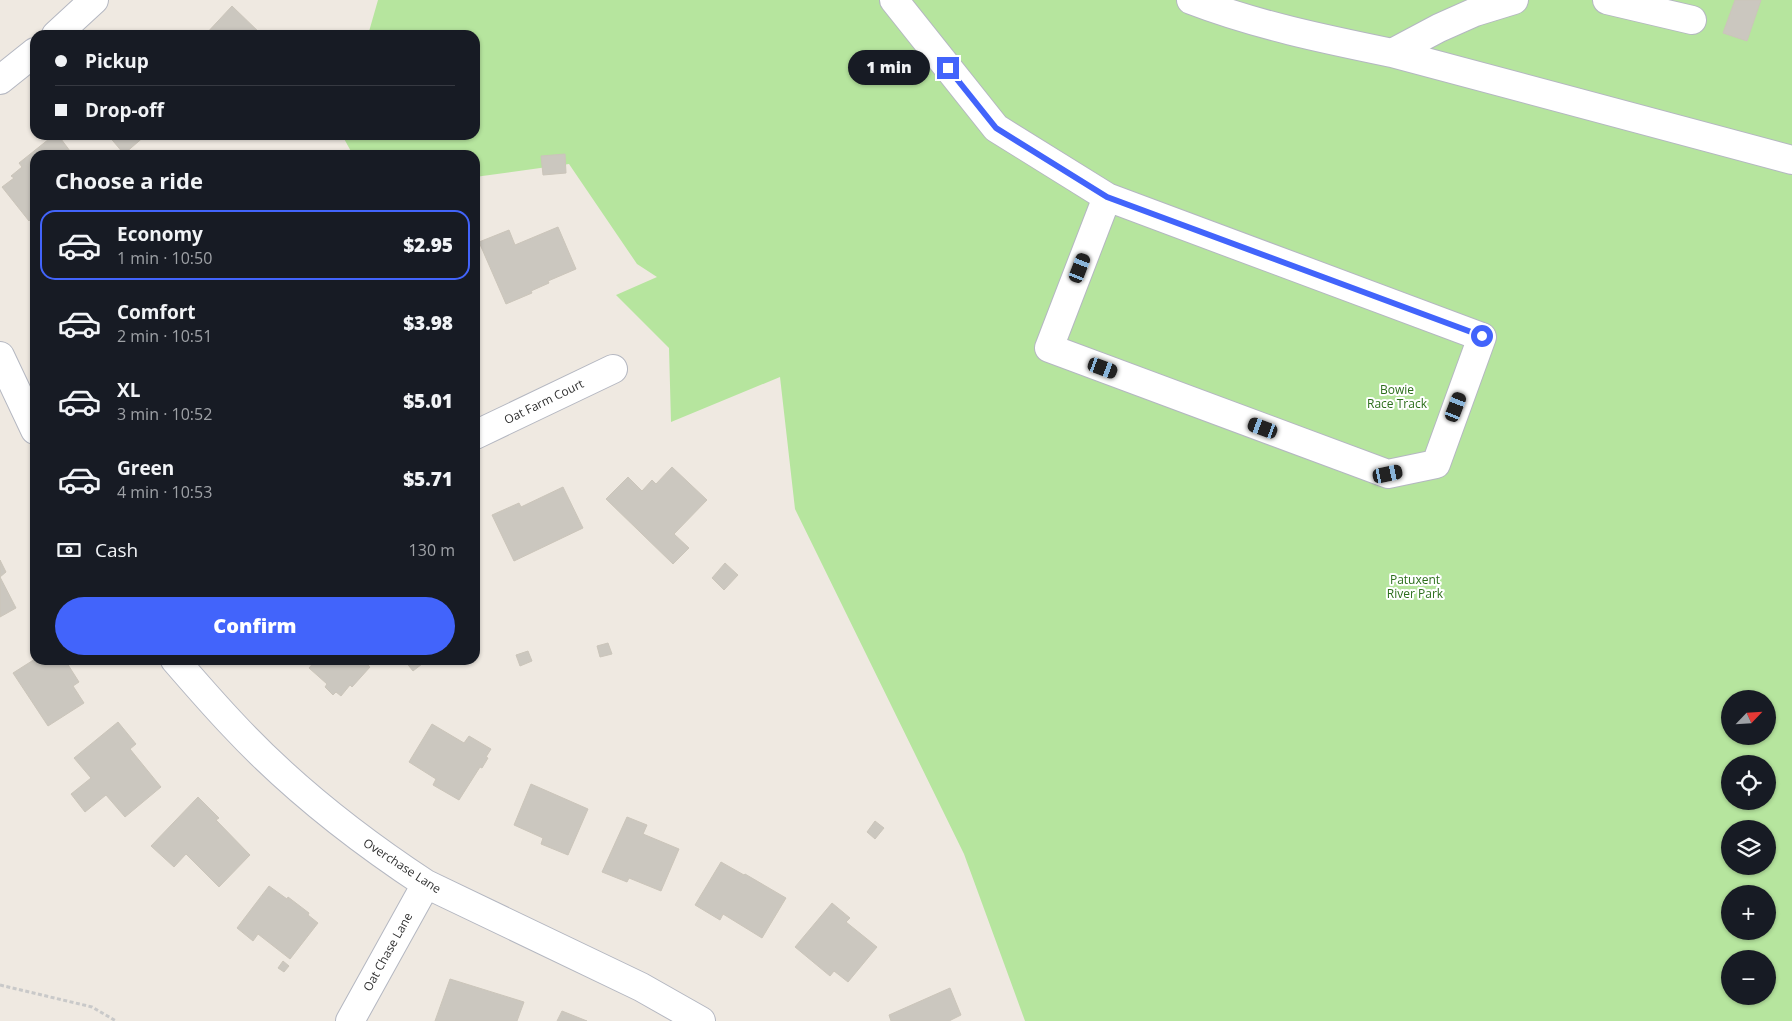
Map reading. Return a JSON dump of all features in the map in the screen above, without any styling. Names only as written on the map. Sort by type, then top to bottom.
[{"type":"street","points":[[61,30],[94,0]]},
{"type":"street","points":[[894,0],[996,128],[1107,197],[1482,336],[1436,464],[1388,474],[1049,348],[1107,197]]},
{"type":"street","points":[[1191,0],[1216,10],[1292,32],[1392,53],[1792,160]]},
{"type":"street","points":[[1392,53],[1439,28],[1475,12],[1514,0]]},
{"type":"street","points":[[1607,0],[1692,20]]},
{"type":"street","points":[[0,80],[30,56]]},
{"type":"street","points":[[0,356],[30,419]]},
{"type":"street","name":"Oat Farm Court","points":[[480,433],[613,369]]},
{"type":"street","name":"Overchase Lane","points":[[179,665],[234,727],[322,808],[366,843],[426,884],[641,986],[701,1021]]},
{"type":"street","name":"Oat Chase Lane","points":[[350,1021],[426,884]]},
{"type":"path","points":[[0,985],[92,1007],[116,1021]]},
{"type":"green space","name":"Bowie Race Track","points":[[378,0],[1792,0],[1792,1021],[1025,1021],[964,854],[795,509],[780,377],[671,422],[669,348],[616,295],[657,277],[637,264],[569,164],[480,176],[480,150],[350,150],[345,140],[480,140],[480,30],[369,30]]},
{"type":"building","points":[[1735,0],[1761,0],[1747,41],[1723,33]]},
{"type":"building","points":[[232,6],[257,30],[210,30]]},
{"type":"building","points":[[48,140],[62,140],[69,150],[35,150]]},
{"type":"building","points":[[112,140],[140,140],[129,150],[121,150]]},
{"type":"building","points":[[30,154],[29,221],[2,187],[14,178],[11,176],[22,167],[19,163]]},
{"type":"building","points":[[565,154],[566,173],[543,175],[541,156]]},
{"type":"building","points":[[558,227],[576,269],[548,281],[549,283],[531,291],[532,293],[506,304],[480,242],[509,230],[515,245]]},
{"type":"building","points":[[672,467],[707,500],[674,534],[689,548],[673,564],[606,499],[628,477],[642,491],[652,480],[656,484]]},
{"type":"building","points":[[563,487],[583,528],[514,561],[492,515],[519,503],[521,507]]},
{"type":"building","points":[[0,560],[6,572],[0,577]]},
{"type":"building","points":[[725,563],[738,575],[724,590],[712,578]]},
{"type":"building","points":[[0,577],[16,608],[0,617]]},
{"type":"building","points":[[608,643],[612,654],[600,657],[597,646]]},
{"type":"building","points":[[528,651],[532,661],[520,666],[516,655]]},
{"type":"building","points":[[30,662],[30,665],[68,665],[79,682],[73,686],[84,703],[48,726],[13,673]]},
{"type":"building","points":[[312,665],[369,665],[370,667],[341,696],[336,692],[333,695],[325,687],[327,684],[309,668]]},
{"type":"building","points":[[408,665],[421,665],[413,671]]},
{"type":"building","points":[[118,722],[136,744],[130,749],[161,787],[125,817],[106,795],[85,812],[71,794],[91,778],[74,758]]},
{"type":"building","points":[[432,724],[464,743],[469,736],[491,749],[482,768],[480,767],[459,800],[433,785],[436,779],[409,762]]},
{"type":"building","points":[[531,784],[588,809],[568,855],[541,844],[543,838],[514,825]]},
{"type":"building","points":[[198,797],[219,818],[216,820],[250,855],[219,887],[186,854],[174,867],[151,846]]},
{"type":"building","points":[[627,817],[647,825],[643,834],[679,849],[661,891],[629,878],[627,882],[602,872]]},
{"type":"building","points":[[875,821],[884,828],[875,839],[867,832]]},
{"type":"building","points":[[721,862],[786,898],[762,938],[723,914],[720,920],[695,905]]},
{"type":"building","points":[[269,886],[287,899],[288,897],[309,913],[308,915],[318,923],[290,959],[258,934],[253,941],[237,928]]},
{"type":"building","points":[[832,903],[850,918],[846,922],[877,947],[848,982],[834,971],[830,976],[795,947]]},
{"type":"building","points":[[283,961],[289,966],[284,972],[278,968]]},
{"type":"building","points":[[450,979],[524,1002],[517,1021],[435,1021]]},
{"type":"building","points":[[950,988],[961,1015],[949,1021],[891,1021],[889,1015]]},
{"type":"building","points":[[562,1011],[587,1021],[557,1021]]},
{"type":"route","points":[[948,68],[996,128],[1107,197],[1482,336]]},
{"type":"park label","name":"Patuxent River Park","points":[[1415,587]]}]
